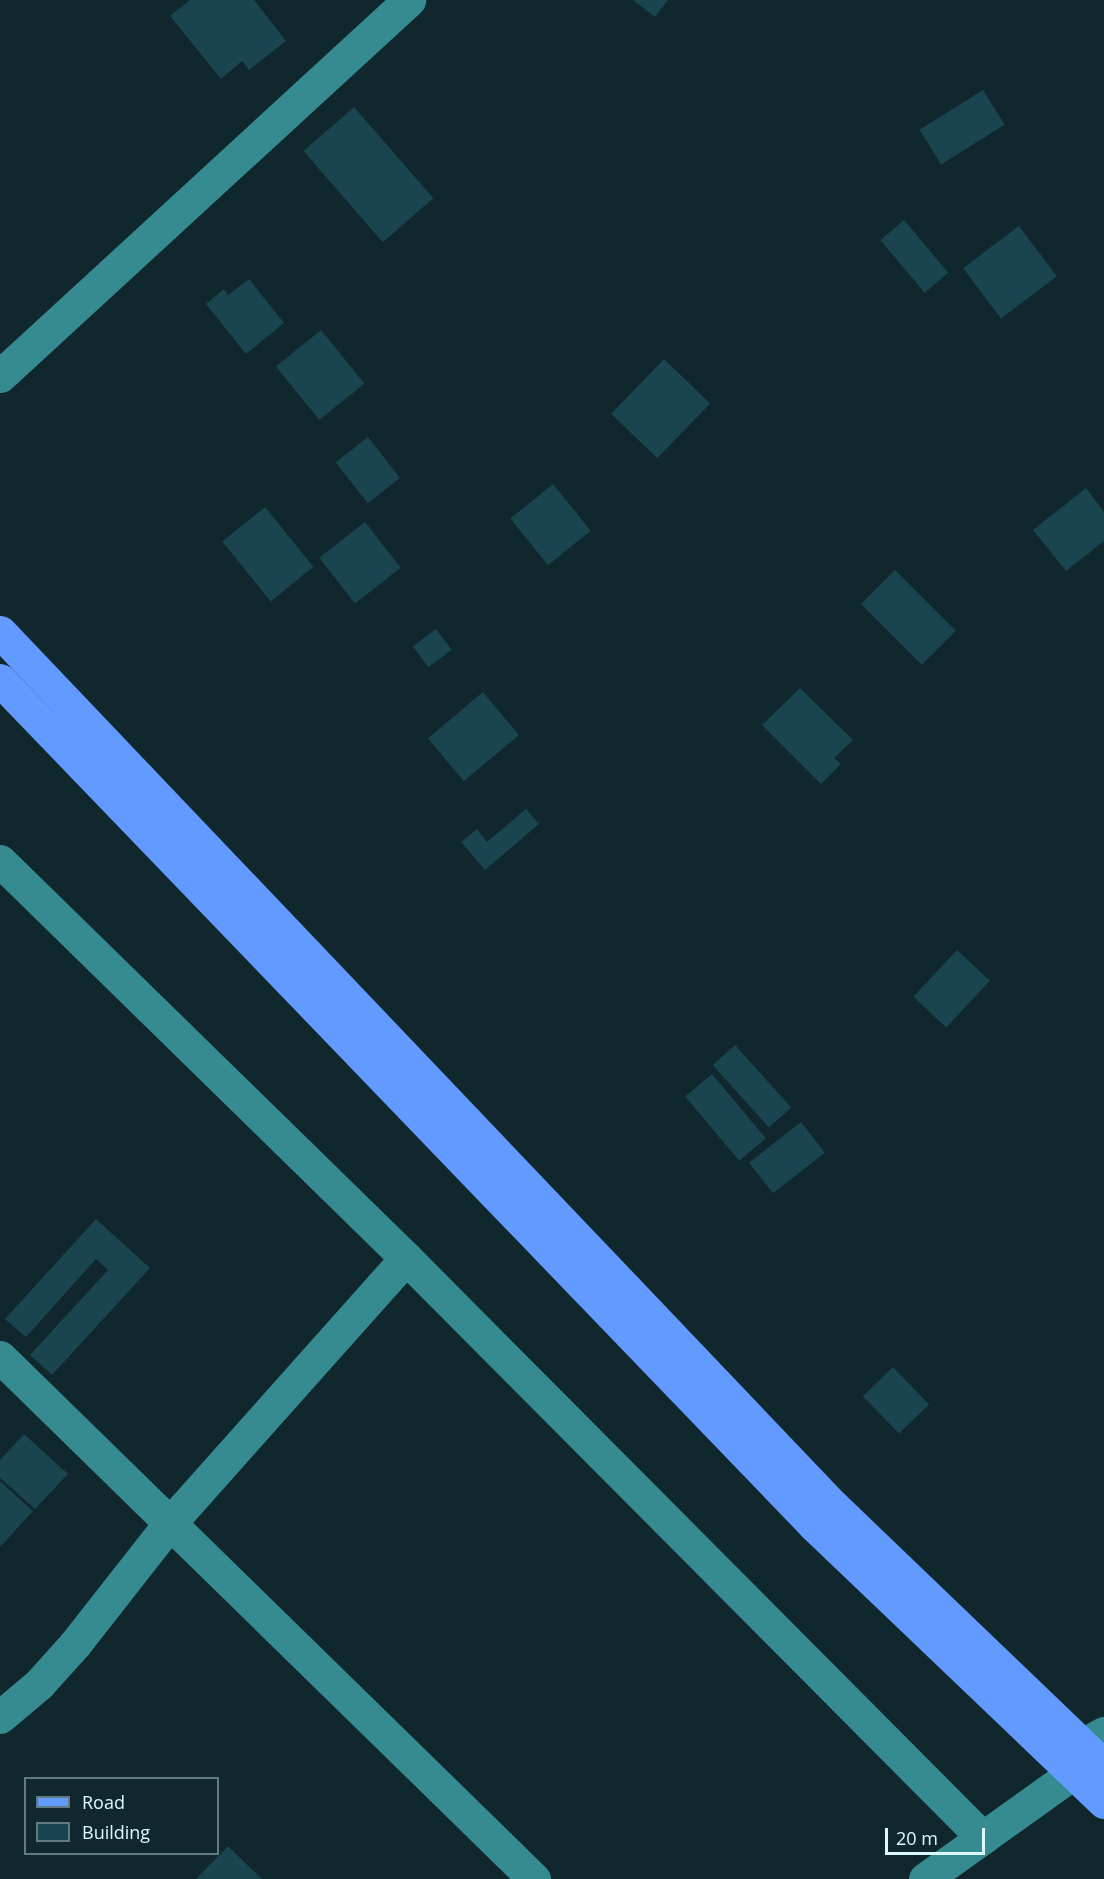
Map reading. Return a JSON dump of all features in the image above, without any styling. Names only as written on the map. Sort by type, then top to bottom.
[{"type":"main road","points":[[0,632],[830,1503],[1091,1754],[1104,1802]]},
{"type":"main road","points":[[0,680],[814,1525],[1091,1754]]},
{"type":"street","points":[[0,376],[408,0]]},
{"type":"street","points":[[0,861],[406,1258],[983,1838]]},
{"type":"street","points":[[0,1717],[39,1684],[75,1644],[171,1522],[406,1258]]},
{"type":"street","points":[[0,1357],[534,1879]]},
{"type":"street","points":[[925,1879],[983,1838],[1091,1754]]},
{"type":"building","points":[[190,0],[254,0],[286,41],[249,70],[242,61],[221,79],[170,16]]},
{"type":"building","points":[[633,0],[668,0],[655,17]]},
{"type":"building","points":[[983,90],[1005,125],[941,165],[919,130]]},
{"type":"building","points":[[354,107],[433,198],[383,242],[303,151]]},
{"type":"building","points":[[904,220],[948,273],[925,293],[880,240]]},
{"type":"building","points":[[1019,226],[1057,276],[1001,318],[963,268]]},
{"type":"building","points":[[249,279],[284,323],[246,354],[206,304],[224,289],[228,295]]},
{"type":"building","points":[[321,330],[364,384],[319,420],[276,367]]},
{"type":"building","points":[[664,359],[710,403],[657,458],[611,414]]},
{"type":"building","points":[[368,437],[400,478],[368,503],[336,462]]},
{"type":"building","points":[[553,484],[591,531],[548,565],[510,519]]},
{"type":"building","points":[[1086,488],[1104,512],[1104,541],[1066,571],[1033,530]]},
{"type":"building","points":[[265,507],[313,567],[271,601],[222,542]]},
{"type":"building","points":[[365,522],[401,568],[355,603],[319,558]]},
{"type":"building","points":[[895,570],[956,631],[922,665],[861,604]]},
{"type":"building","points":[[436,629],[452,650],[428,667],[413,646]]},
{"type":"building","points":[[800,688],[853,740],[834,758],[841,764],[821,784],[762,725]]},
{"type":"building","points":[[483,692],[519,735],[464,781],[428,738]]},
{"type":"building","points":[[526,809],[539,824],[485,870],[461,842],[477,829],[487,842]]},
{"type":"building","points":[[957,950],[990,981],[946,1027],[913,997]]},
{"type":"building","points":[[735,1045],[791,1107],[769,1127],[713,1065]]},
{"type":"building","points":[[712,1074],[766,1138],[739,1161],[685,1096]]},
{"type":"building","points":[[801,1122],[825,1153],[773,1193],[749,1163]]},
{"type":"building","points":[[96,1219],[150,1268],[52,1375],[30,1355],[108,1270],[96,1259],[26,1337],[5,1319]]},
{"type":"building","points":[[893,1367],[929,1404],[899,1434],[863,1396]]},
{"type":"building","points":[[24,1434],[68,1474],[35,1509],[0,1478],[0,1460]]},
{"type":"building","points":[[0,1481],[33,1511],[0,1547]]},
{"type":"building","points":[[228,1846],[262,1879],[196,1879]]}]
